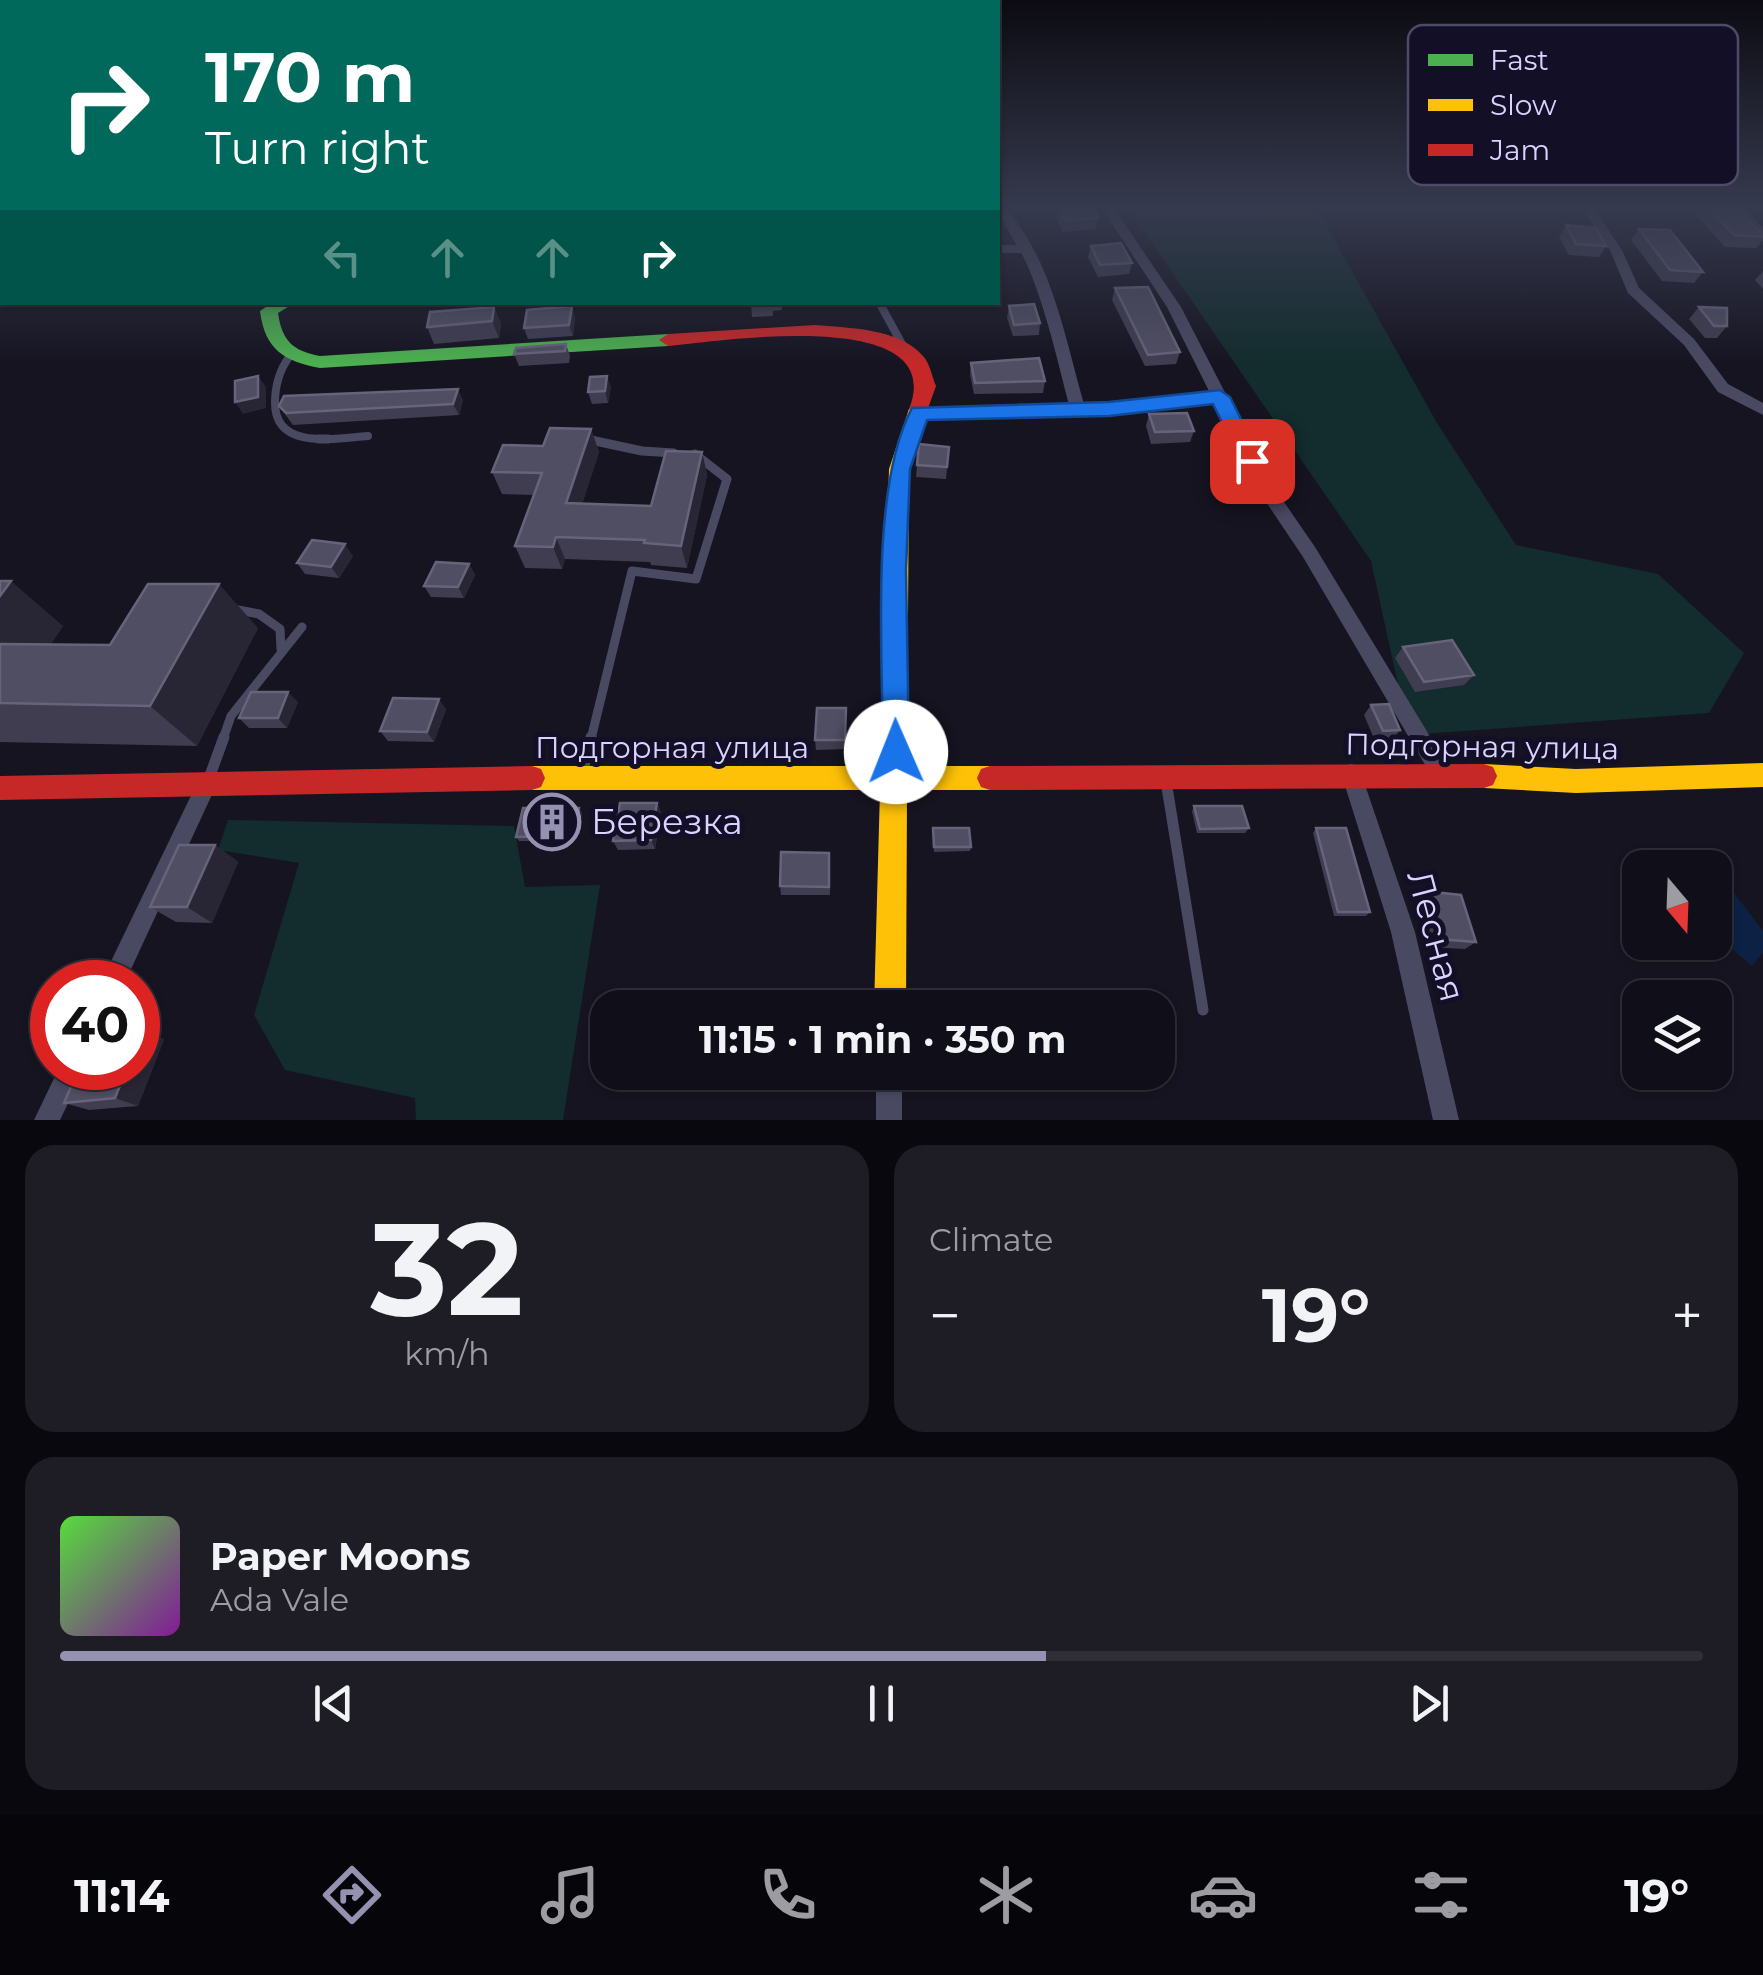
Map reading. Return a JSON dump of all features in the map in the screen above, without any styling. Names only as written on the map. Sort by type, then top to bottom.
[{"type":"street","points":[[1030,259],[1078,408]]},
{"type":"street","points":[[1142,259],[1174,308],[1266,488],[1309,552],[1441,773]]},
{"type":"street","points":[[1620,259],[1633,290],[1689,342],[1723,388],[1763,410]]},
{"type":"street","points":[[282,305],[269,311],[270,338],[279,352],[320,362],[827,330],[868,332],[903,346],[922,371],[926,386],[899,469],[890,990]]},
{"type":"street","points":[[919,413],[1109,409],[1220,397]]},
{"type":"street","name":"Лесная","points":[[1351,773],[1402,932],[1446,1120]]},
{"type":"street","name":"Подгорная улица","points":[[0,788],[582,777],[1441,773],[1576,781],[1763,775]]},
{"type":"street","points":[[123,960],[206,786]]},
{"type":"street","points":[[47,1120],[61,1090]]},
{"type":"street","points":[[889,1120],[890,1090]]},
{"type":"lane","points":[[881,305],[903,346]]},
{"type":"lane","points":[[290,357],[279,369],[274,410],[281,428],[289,436],[301,438],[368,436]]},
{"type":"lane","points":[[578,438],[642,451],[695,454],[727,478],[696,579],[632,571],[582,777]]},
{"type":"lane","points":[[214,608],[259,614],[280,628],[281,649]]},
{"type":"lane","points":[[206,786],[231,716],[281,649],[302,628]]},
{"type":"lane","points":[[1165,775],[1201,979],[1202,1010]]},
{"type":"green space","points":[[1163,259],[1345,259],[1437,423],[1516,545],[1658,574],[1744,653],[1709,713],[1409,735],[1371,561]]},
{"type":"green space","points":[[228,820],[514,826],[525,887],[600,885],[563,1120],[416,1120],[415,1098],[285,1070],[254,1015],[299,863],[218,850]]},
{"type":"water","points":[[1732,890],[1763,931],[1763,952],[1752,966],[1732,949]]},
{"type":"building","points":[[1097,259],[1130,259],[1132,263],[1100,265]]},
{"type":"building","points":[[1662,259],[1693,259],[1703,272],[1670,270]]},
{"type":"building","points":[[1148,287],[1180,352],[1148,355],[1115,288]]},
{"type":"building","points":[[1034,304],[1040,323],[1014,325],[1009,306]]},
{"type":"building","points":[[572,306],[569,325],[524,328],[527,310]]},
{"type":"building","points":[[494,307],[492,321],[427,327],[430,312]]},
{"type":"building","points":[[1699,307],[1727,308],[1727,326],[1714,326]]},
{"type":"building","points":[[566,344],[565,351],[514,354],[516,348]]},
{"type":"building","points":[[1039,358],[1045,381],[975,383],[971,363]]},
{"type":"building","points":[[258,376],[258,397],[235,402],[235,381]]},
{"type":"building","points":[[607,376],[605,391],[588,392],[590,377]]},
{"type":"building","points":[[458,389],[453,404],[286,413],[279,406],[284,396]]},
{"type":"building","points":[[1187,413],[1194,431],[1155,432],[1149,414]]},
{"type":"building","points":[[550,428],[591,429],[566,503],[651,506],[666,451],[702,452],[681,546],[644,543],[645,540],[556,537],[553,547],[515,546],[542,473],[492,472],[503,445],[543,446]]},
{"type":"building","points":[[919,444],[949,447],[947,467],[917,465]]},
{"type":"building","points":[[312,540],[345,544],[331,567],[297,563]]},
{"type":"building","points":[[436,562],[469,564],[458,587],[424,586]]},
{"type":"building","points":[[0,581],[11,581],[0,596]]},
{"type":"building","points":[[148,584],[219,584],[150,706],[0,703],[0,644],[110,645]]},
{"type":"building","points":[[1452,640],[1474,675],[1424,682],[1403,647]]},
{"type":"building","points":[[251,692],[288,692],[278,718],[239,718]]},
{"type":"building","points":[[393,698],[439,699],[427,732],[380,731]]},
{"type":"building","points":[[1389,704],[1400,730],[1383,731],[1371,705]]},
{"type":"building","points":[[817,708],[846,708],[845,740],[815,740]]},
{"type":"building","points":[[620,803],[657,803],[651,840],[613,841]]},
{"type":"building","points":[[1194,806],[1242,806],[1249,828],[1200,829]]},
{"type":"building","name":"Березка","points":[[523,808],[579,808],[576,827],[555,827],[553,836],[516,837]]},
{"type":"building","points":[[933,828],[969,828],[971,847],[934,847]]},
{"type":"building","points":[[1316,828],[1346,828],[1370,912],[1338,912]]},
{"type":"building","points":[[179,845],[215,845],[187,907],[150,907]]},
{"type":"building","points":[[781,852],[829,853],[829,887],[780,886]]},
{"type":"building","points":[[1424,891],[1461,895],[1476,942],[1439,939]]},
{"type":"building","points":[[70,1090],[118,1090],[115,1098],[64,1103]]},
{"type":"traffic: fast","points":[[282,305],[269,311],[277,342],[297,357],[320,362],[668,340]]},
{"type":"traffic: slow","points":[[890,990],[899,469],[919,409]]},
{"type":"traffic: slow","points":[[1484,776],[1576,781],[1763,775]]},
{"type":"traffic: slow","points":[[532,778],[990,778]]},
{"type":"traffic: jam","points":[[668,340],[815,331],[857,334],[892,343],[917,360],[926,386],[919,409]]},
{"type":"traffic: jam","points":[[990,778],[1484,776]]},
{"type":"traffic: jam","points":[[0,788],[532,778]]},
{"type":"place","name":"Березка","points":[[552,822]]},
{"type":"route","points":[[896,752],[899,469],[919,413],[1109,409],[1220,397],[1252,461]]}]
